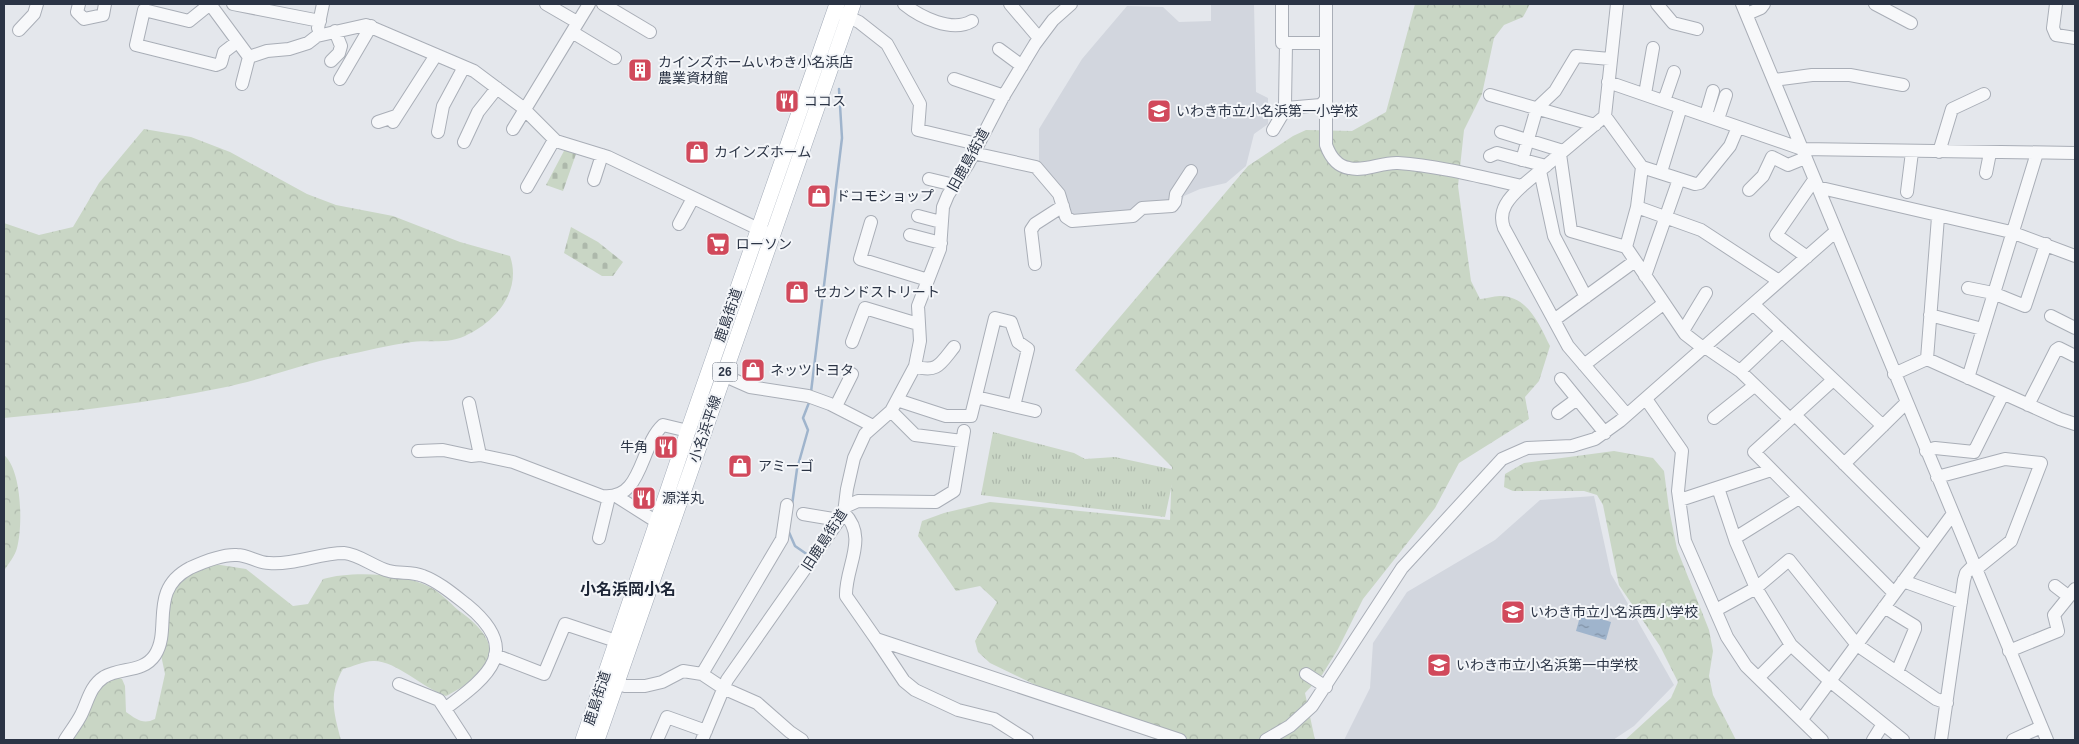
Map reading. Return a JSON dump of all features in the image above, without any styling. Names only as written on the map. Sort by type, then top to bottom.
[{"type":"main road","name":"鹿島街道","points":[[583,740],[609,682],[616,641],[664,524],[688,431],[710,368],[765,232],[843,9]]},
{"type":"main road","name":"小名浜平線","points":[[597,740],[609,682],[664,524],[724,376],[765,232]]},
{"type":"street","points":[[19,30],[34,14],[37,4]]},
{"type":"street","points":[[78,4],[77,12],[84,19],[103,14],[106,4]]},
{"type":"street","points":[[237,42],[224,52],[221,63],[216,65],[136,45],[144,10],[189,20],[210,4],[249,57]]},
{"type":"street","points":[[233,4],[320,21]]},
{"type":"street","points":[[317,36],[323,4]]},
{"type":"street","points":[[546,4],[615,58]]},
{"type":"street","points":[[512,129],[589,4]]},
{"type":"street","points":[[603,4],[650,32]]},
{"type":"street","points":[[904,4],[918,15],[932,20],[960,24],[972,21]]},
{"type":"street","points":[[1010,4],[1039,38]]},
{"type":"street","name":"旧鹿島街道","points":[[704,736],[723,688],[843,513],[854,458],[865,434],[894,406],[915,366],[919,348],[918,306],[941,243],[943,207],[1004,96],[1039,38],[1053,20],[1070,4]]},
{"type":"street","points":[[1282,4],[1282,43],[1326,44]]},
{"type":"street","points":[[1326,4],[1326,145],[1329,155],[1337,163],[1348,168],[1374,168],[1395,163],[1437,167],[1522,186]]},
{"type":"street","points":[[1616,4],[1605,116],[1642,167],[1695,184],[1704,180],[1730,146],[1738,127]]},
{"type":"street","points":[[1657,4],[1673,22],[1696,30]]},
{"type":"street","points":[[1764,4],[1760,8],[1745,9],[1835,232],[2047,740]]},
{"type":"street","points":[[1876,4],[1911,23]]},
{"type":"street","points":[[2056,4],[2053,28],[2056,35],[2075,38]]},
{"type":"street","points":[[843,9],[887,44],[920,104],[918,130],[1036,167],[1059,194],[1066,217],[1072,221],[1132,216],[1142,208],[1172,206],[1176,202],[1176,194],[1191,171]]},
{"type":"street","points":[[249,57],[308,43],[317,36],[335,31],[363,24],[371,26],[474,71],[525,110],[554,140],[602,155],[765,232]]},
{"type":"street","points":[[340,79],[371,26]]},
{"type":"street","points":[[331,61],[339,53],[342,46],[335,31]]},
{"type":"street","points":[[1273,130],[1286,108],[1286,44]]},
{"type":"street","points":[[1645,94],[1653,48]]},
{"type":"street","points":[[1000,49],[1022,66]]},
{"type":"street","points":[[378,122],[394,119],[436,54]]},
{"type":"street","points":[[1522,160],[1537,108],[1555,92],[1576,56],[1610,59]]},
{"type":"street","points":[[242,84],[249,57]]},
{"type":"street","points":[[438,132],[443,106],[464,67]]},
{"type":"street","points":[[1664,101],[1674,72]]},
{"type":"street","points":[[1774,80],[1812,75],[1850,74],[1903,85]]},
{"type":"street","points":[[954,79],[1004,96]]},
{"type":"street","points":[[1608,82],[1712,117],[1803,154],[1912,152],[2075,153]]},
{"type":"street","points":[[464,142],[478,112],[496,88]]},
{"type":"street","points":[[1712,117],[1714,91]]},
{"type":"street","points":[[1940,152],[1952,109],[1984,94]]},
{"type":"street","points":[[1490,95],[1595,125]]},
{"type":"street","points":[[1712,117],[1726,95]]},
{"type":"street","points":[[1286,108],[1321,105],[1326,99]]},
{"type":"street","points":[[1661,172],[1681,107]]},
{"type":"street","points":[[1605,116],[1522,186],[1506,204],[1502,223],[1568,346],[1627,415]]},
{"type":"street","points":[[1501,132],[1562,152]]},
{"type":"street","points":[[527,186],[554,140]]},
{"type":"street","points":[[1562,152],[1571,231],[1626,247],[1683,331],[1704,348],[1740,371],[1754,386],[1844,464],[1928,546]]},
{"type":"street","points":[[1906,192],[1912,152]]},
{"type":"street","points":[[1490,156],[1497,153],[1522,160],[1543,169]]},
{"type":"street","points":[[1986,173],[1990,153]]},
{"type":"street","points":[[1968,378],[2011,232],[2037,153]]},
{"type":"street","points":[[1749,190],[1763,176],[1772,157],[1788,165],[1803,154]]},
{"type":"street","points":[[594,180],[602,155]]},
{"type":"street","points":[[1626,247],[1636,206],[1642,167]]},
{"type":"street","points":[[1543,169],[1554,236],[1586,297]]},
{"type":"street","points":[[929,178],[954,185]]},
{"type":"street","points":[[1645,276],[1679,179]]},
{"type":"street","points":[[1816,184],[1938,217],[2011,232],[2075,254]]},
{"type":"street","points":[[1807,257],[1776,235],[1816,184]]},
{"type":"street","points":[[679,224],[693,198]]},
{"type":"street","points":[[1035,264],[1031,230],[1035,224],[1063,206]]},
{"type":"street","points":[[1636,206],[1701,230],[1780,281]]},
{"type":"street","points":[[918,216],[941,222]]},
{"type":"street","points":[[1927,359],[1938,217]]},
{"type":"street","points":[[871,222],[860,259],[928,280]]},
{"type":"street","points":[[1266,740],[1303,716],[1326,687],[1402,568],[1502,459],[1527,448],[1572,446],[1595,439],[1605,433],[1835,232]]},
{"type":"street","points":[[910,235],[941,243]]},
{"type":"street","points":[[1968,288],[1993,293],[2025,306],[2046,244]]},
{"type":"street","points":[[1554,320],[1635,261]]},
{"type":"street","points":[[1683,331],[1706,292]]},
{"type":"street","points":[[1584,365],[1663,304]]},
{"type":"street","points":[[1753,304],[1883,426]]},
{"type":"street","points":[[852,342],[865,308],[918,324]]},
{"type":"street","points":[[1930,315],[1982,329]]},
{"type":"street","points":[[2051,316],[2075,328]]},
{"type":"street","points":[[894,406],[946,416],[971,416],[995,318],[1011,322],[1018,342],[1028,348],[1014,406]]},
{"type":"street","points":[[1740,371],[1782,331]]},
{"type":"street","points":[[915,366],[928,370],[939,366],[954,347]]},
{"type":"street","points":[[2028,404],[2056,350],[2060,348],[2075,356]]},
{"type":"street","points":[[1894,374],[1927,359],[2075,424]]},
{"type":"street","points":[[710,368],[750,387],[811,397],[836,406],[873,426]]},
{"type":"street","points":[[836,406],[852,374]]},
{"type":"street","points":[[1560,379],[1605,433]]},
{"type":"street","points":[[1833,380],[1754,452],[1894,593]]},
{"type":"street","points":[[1714,418],[1754,386]]},
{"type":"street","points":[[1926,451],[1935,448],[1974,452],[2003,394]]},
{"type":"street","points":[[976,397],[1035,411]]},
{"type":"street","points":[[1558,413],[1577,399]]},
{"type":"street","points":[[1646,399],[1682,451],[1678,490],[1685,541],[1727,638],[1739,659],[1822,740]]},
{"type":"street","points":[[469,403],[480,456]]},
{"type":"street","points":[[1844,464],[1906,403]]},
{"type":"street","points":[[803,514],[843,513],[858,501],[936,502],[954,491],[963,436],[915,434],[909,431],[894,406]]},
{"type":"street","points":[[598,538],[612,497],[631,486],[645,456],[663,425],[688,431]]},
{"type":"street","points":[[418,451],[443,450],[513,462],[595,494],[612,497],[664,524]]},
{"type":"street","points":[[1937,478],[2005,459],[2041,463],[2011,541],[1966,573],[1941,740]]},
{"type":"street","points":[[1680,500],[1771,470]]},
{"type":"street","points":[[1718,488],[1735,538],[1756,588],[1791,645],[1830,682],[1903,740]]},
{"type":"street","points":[[1735,538],[1799,498]]},
{"type":"street","points":[[702,674],[782,539],[787,505]]},
{"type":"street","points":[[843,513],[851,520],[857,540],[849,570],[846,596],[904,681],[915,690],[958,710],[994,719],[1027,740]]},
{"type":"street","points":[[1802,719],[1952,515]]},
{"type":"street","points":[[65,740],[81,716],[92,689],[99,681],[116,672],[135,669],[154,657],[159,647],[161,616],[167,593],[175,580],[190,568],[220,557],[237,554],[269,563],[288,563],[344,553],[392,572],[422,575],[447,589],[477,614],[496,639],[495,655],[487,674],[446,708]]},
{"type":"street","points":[[1716,610],[1756,588],[1789,560],[1857,645],[1936,699],[1948,703]]},
{"type":"street","points":[[1902,581],[1962,602]]},
{"type":"street","points":[[2009,651],[2058,631],[2054,615],[2072,592],[2056,586]]},
{"type":"street","points":[[1884,607],[1915,629],[1897,672]]},
{"type":"street","points":[[495,655],[544,674],[565,624],[616,641]]},
{"type":"street","points":[[876,639],[1180,740]]},
{"type":"street","points":[[1758,677],[1791,645]]},
{"type":"street","points":[[609,682],[645,686],[662,682],[683,671],[702,674],[723,688],[757,703],[802,740]]},
{"type":"street","points":[[1306,674],[1326,687]]},
{"type":"street","points":[[399,684],[439,700],[446,708],[465,740]]},
{"type":"street","points":[[657,740],[667,717],[704,736]]},
{"type":"street","points":[[1873,740],[1883,724]]},
{"type":"street","points":[[2013,740],[2041,727]]},
{"type":"shaded area","name":"いわき市立小名浜第一小学校","points":[[1211,4],[1254,4],[1256,92],[1268,98],[1268,124],[1254,134],[1246,166],[1226,183],[1200,189],[1184,196],[1179,207],[1173,211],[1070,214],[1039,164],[1039,129],[1082,59],[1127,6],[1163,7],[1179,22],[1211,21]]},
{"type":"shaded area","name":"いわき市立小名浜西小学校","points":[[1594,496],[1611,574],[1674,685],[1634,726],[1613,740],[1344,740],[1370,688],[1373,643],[1407,592],[1495,540],[1540,500]]},
{"type":"green space","points":[[1415,4],[1530,4],[1523,17],[1504,25],[1494,38],[1482,94],[1464,130],[1458,186],[1471,281],[1480,299],[1500,296],[1510,297],[1518,301],[1525,306],[1537,321],[1550,346],[1539,381],[1525,397],[1529,419],[1459,463],[1435,508],[1363,599],[1338,649],[1322,675],[1305,693],[1315,740],[1157,740],[1093,713],[990,663],[978,652],[975,641],[997,602],[980,586],[956,591],[918,536],[922,521],[944,513],[990,502],[1170,520],[1172,467],[1075,370],[1248,166],[1293,136],[1306,130],[1352,131],[1386,112]]},
{"type":"green space","points":[[144,129],[191,137],[230,152],[307,194],[336,205],[393,216],[460,242],[510,256],[513,269],[512,281],[504,304],[487,323],[465,336],[446,341],[412,342],[377,348],[327,359],[236,385],[167,398],[4,418],[4,223],[39,235],[73,227],[99,183]]},
{"type":"green space","points":[[565,149],[576,154],[563,191],[546,185]]},
{"type":"green space","points":[[571,227],[598,242],[623,262],[613,276],[602,276],[564,253]]},
{"type":"green space","points":[[993,432],[1074,453],[1085,459],[1115,457],[1175,470],[1165,517],[981,495]]},
{"type":"green space","points":[[1614,451],[1653,458],[1664,471],[1677,549],[1709,630],[1713,651],[1709,676],[1713,695],[1736,740],[1625,740],[1671,698],[1678,682],[1660,646],[1619,585],[1603,505],[1597,495],[1584,491],[1513,491],[1504,487],[1505,474],[1524,463]]},
{"type":"green space","points":[[4,455],[10,462],[18,485],[20,526],[17,548],[4,571]]},
{"type":"green space","points":[[208,563],[246,569],[293,606],[308,604],[323,579],[334,576],[361,574],[390,576],[417,582],[436,591],[478,627],[487,640],[488,658],[478,674],[462,687],[446,696],[382,662],[369,661],[343,669],[335,687],[334,696],[336,721],[341,740],[70,740],[93,696],[107,681],[116,676],[122,679],[125,686],[126,712],[136,719],[143,721],[155,719],[165,674],[161,655],[171,593],[182,576]]},
{"type":"water","points":[[1581,613],[1611,622],[1606,640],[1576,631]]},
{"type":"waterway","points":[[811,392],[842,138],[839,89]]},
{"type":"waterway","points":[[792,505],[797,469],[808,430],[803,418],[810,400]]},
{"type":"waterway","points":[[788,530],[795,546],[808,555]]},
{"type":"place","name":"カインズホームいわき小名浜店 農業資材館","points":[[640,70]]},
{"type":"place","name":"ココス","points":[[787,101]]},
{"type":"place","name":"いわき市立小名浜第一小学校","points":[[1159,111]]},
{"type":"place","name":"カインズホーム","points":[[697,152]]},
{"type":"place","name":"ドコモショップ","points":[[819,196]]},
{"type":"place","name":"ローソン","points":[[718,244]]},
{"type":"place","name":"セカンドストリート","points":[[797,292]]},
{"type":"place","name":"ネッツトヨタ","points":[[753,370]]},
{"type":"place","name":"牛角","points":[[666,447]]},
{"type":"place","name":"アミーゴ","points":[[740,466]]},
{"type":"place","name":"源洋丸","points":[[644,498]]},
{"type":"place","name":"いわき市立小名浜西小学校","points":[[1513,612]]},
{"type":"place","name":"いわき市立小名浜第一中学校","points":[[1439,665]]},
{"type":"district","name":"小名浜岡小名","points":[[628,589]]}]
